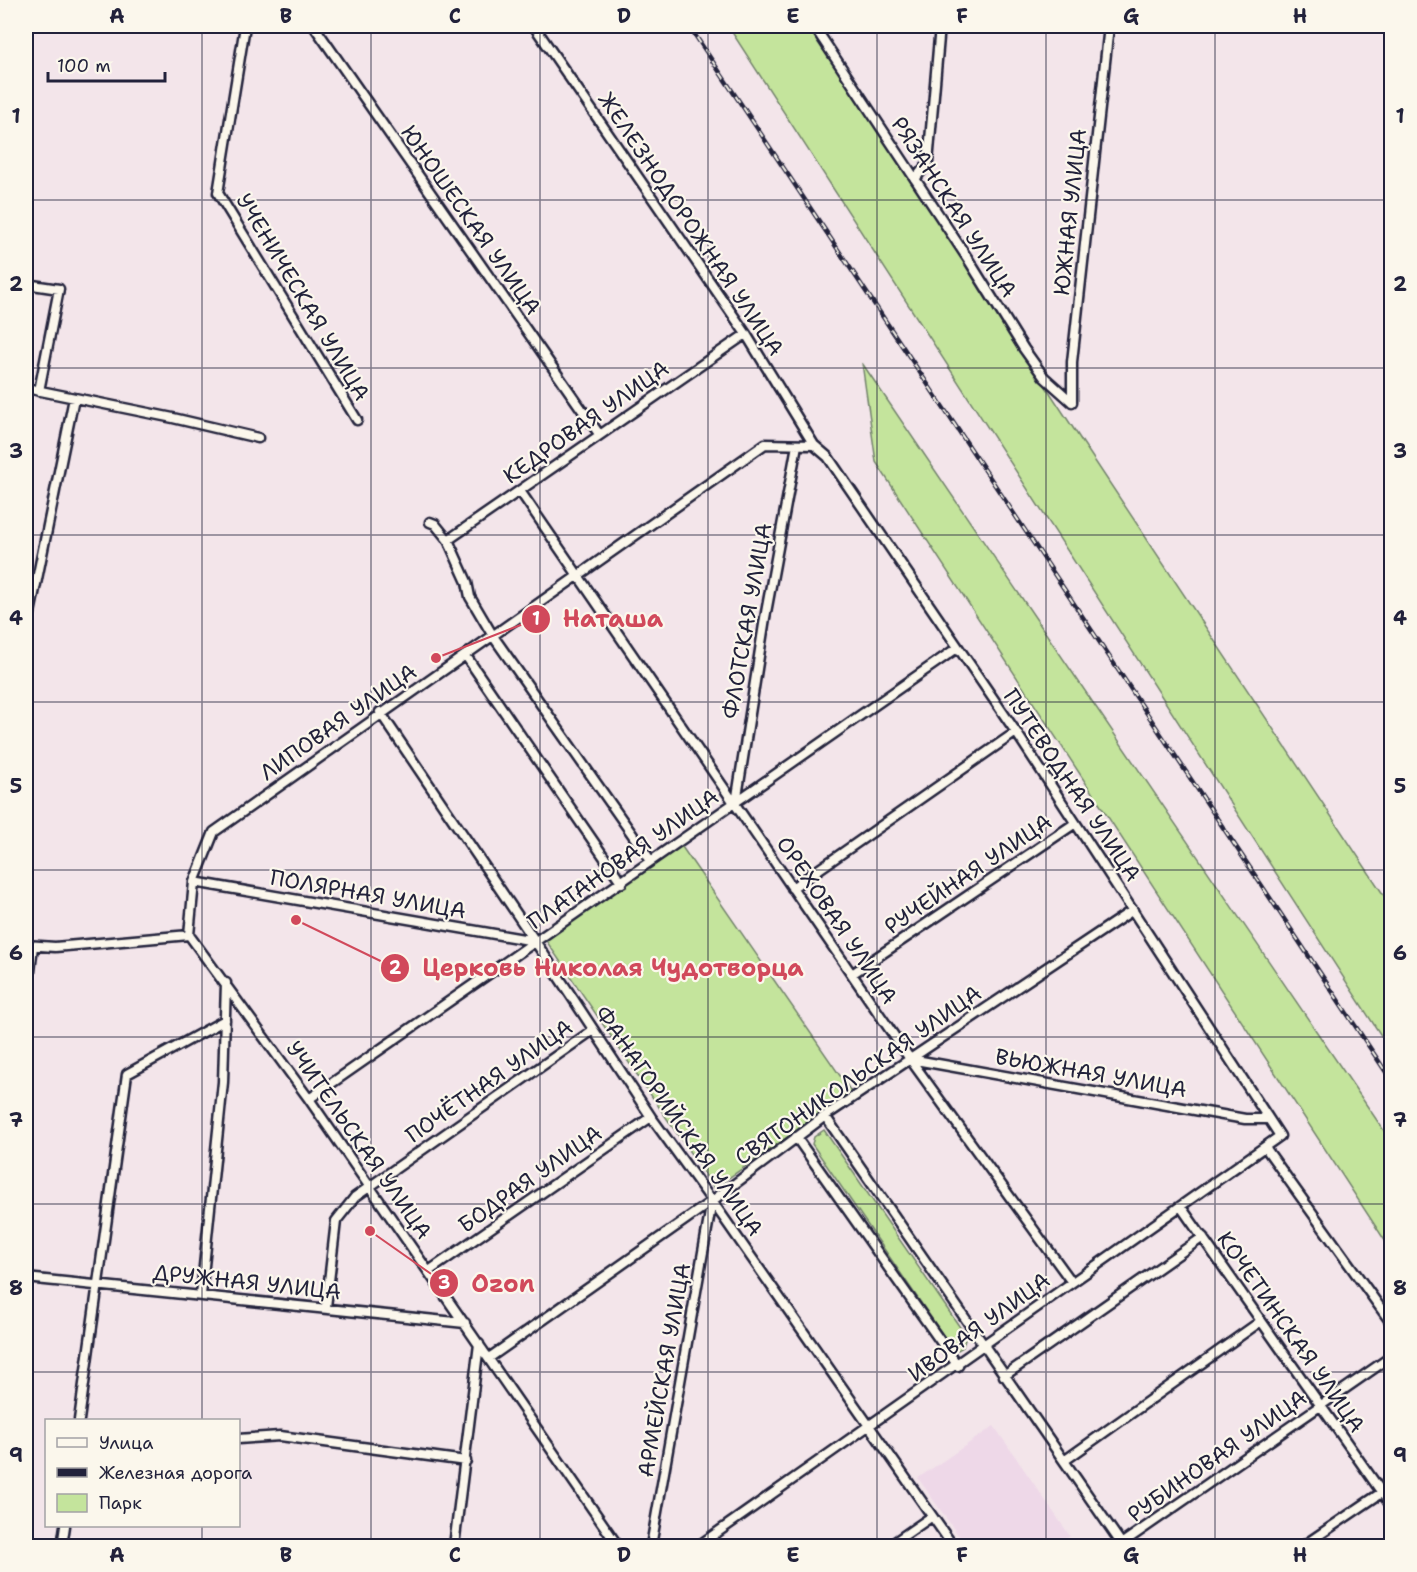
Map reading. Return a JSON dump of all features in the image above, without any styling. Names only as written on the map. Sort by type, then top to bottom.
[{"type":"street","name":"УЧЕНИЧЕСКАЯ УЛИЦА","points":[[245,26],[218,193],[357,420]]},
{"type":"street","name":"ЮНОШЕСКАЯ УЛИЦА","points":[[314,26],[598,434]]},
{"type":"street","name":"ЖЕЛЕЗНОДОРОЖНАЯ УЛИЦА","points":[[534,26],[746,334],[814,446]]},
{"type":"street","name":"РЯЗАНСКАЯ УЛИЦА","points":[[814,26],[1030,358],[1044,377],[1072,402]]},
{"type":"street","points":[[915,179],[928,163],[940,26]]},
{"type":"street","name":"ЮЖНАЯ УЛИЦА","points":[[1072,402],[1072,362],[1109,26]]},
{"type":"street","points":[[26,284],[59,290],[39,391]]},
{"type":"street","name":"КЕДРОВАЯ УЛИЦА","points":[[448,540],[598,434],[746,334]]},
{"type":"street","points":[[26,388],[258,438]]},
{"type":"street","points":[[26,633],[74,398]]},
{"type":"street","name":"ЛИПОВАЯ УЛИЦА","points":[[189,935],[194,882],[214,832],[380,712],[466,656],[765,444],[796,445]]},
{"type":"street","points":[[796,445],[814,446]]},
{"type":"street","name":"ФЛОТСКАЯ УЛИЦА","points":[[736,803],[765,618],[796,445]]},
{"type":"street","name":"ПУТЕВОДНАЯ УЛИЦА","points":[[814,446],[828,457],[1016,732],[1280,1136]]},
{"type":"street","name":"ОРЕХОВАЯ УЛИЦА","points":[[520,491],[910,1059],[1071,1281]]},
{"type":"street","points":[[430,522],[435,524],[448,540],[467,582],[470,597],[493,636],[651,861]]},
{"type":"street","name":"ПЛАТАНОВАЯ УЛИЦА","points":[[309,1099],[957,648]]},
{"type":"street","points":[[466,656],[622,883]]},
{"type":"street","name":"ФАНАГОРИЙСКАЯ УЛИЦА","points":[[380,712],[651,1117],[953,1546]]},
{"type":"street","points":[[792,888],[1016,732]]},
{"type":"street","name":"РУЧЕЙНАЯ УЛИЦА","points":[[852,974],[1074,824]]},
{"type":"street","name":"ПОЛЯРНАЯ УЛИЦА","points":[[194,882],[535,941]]},
{"type":"street","name":"СВЯТОНИКОЛЬСКАЯ УЛИЦА","points":[[489,1358],[712,1201],[825,1116],[1133,910]]},
{"type":"street","points":[[26,1005],[29,946],[189,935]]},
{"type":"street","name":"УЧИТЕЛЬСКАЯ УЛИЦА","points":[[189,935],[309,1099],[618,1546]]},
{"type":"street","points":[[201,1295],[224,1082],[226,983]]},
{"type":"street","points":[[79,1419],[127,1074],[225,1020]]},
{"type":"street","name":"ПОЧЁТНАЯ УЛИЦА","points":[[327,1307],[336,1221],[342,1210],[370,1187],[593,1030]]},
{"type":"street","name":"ВЬЮЖНАЯ УЛИЦА","points":[[910,1059],[1245,1119],[1267,1119]]},
{"type":"street","points":[[825,1116],[1122,1545]]},
{"type":"street","name":"БОДРАЯ УЛИЦА","points":[[429,1271],[651,1117]]},
{"type":"street","name":"ИВОВАЯ УЛИЦА","points":[[698,1546],[958,1366],[1071,1281],[1181,1207],[1280,1136]]},
{"type":"street","points":[[796,1137],[958,1366]]},
{"type":"street","points":[[1265,1147],[1392,1324]]},
{"type":"street","name":"АРМЕЙСКАЯ УЛИЦА","points":[[651,1546],[712,1201]]},
{"type":"street","name":"КОЧЕТИНСКАЯ УЛИЦА","points":[[1181,1207],[1392,1507]]},
{"type":"street","points":[[1004,1376],[1203,1237]]},
{"type":"street","name":"ДРУЖНАЯ УЛИЦА","points":[[26,1278],[327,1307],[465,1323]]},
{"type":"street","points":[[1064,1461],[1262,1321]]},
{"type":"street","points":[[454,1546],[479,1344]]},
{"type":"street","name":"РУБИНОВАЯ УЛИЦА","points":[[1122,1545],[1392,1356]]},
{"type":"street","points":[[240,1439],[280,1436],[466,1461]]},
{"type":"street","points":[[1303,1546],[1381,1492]]},
{"type":"street","points":[[889,1546],[931,1517]]},
{"type":"street","points":[[62,1546],[64,1527]]},
{"type":"shaded area","points":[[994,1426],[1070,1536],[1055,1546],[966,1546],[918,1478]]},
{"type":"green space","points":[[728,26],[809,26],[1391,906],[1391,1051]]},
{"type":"green space","points":[[862,363],[1391,1141],[1391,1250],[876,462]]},
{"type":"green space","points":[[680,844],[852,1093],[714,1188],[545,939]]},
{"type":"green space","points":[[824,1130],[966,1336],[963,1347],[958,1350],[952,1348],[812,1144],[814,1137]]},
{"type":"railway","points":[[689,26],[1392,1081]]},
{"type":"place","name":"Наташа","points":[[436,658]]},
{"type":"place","name":"Церковь Николая Чудотворца","points":[[296,920]]},
{"type":"place","name":"Ozon","points":[[370,1231]]}]
